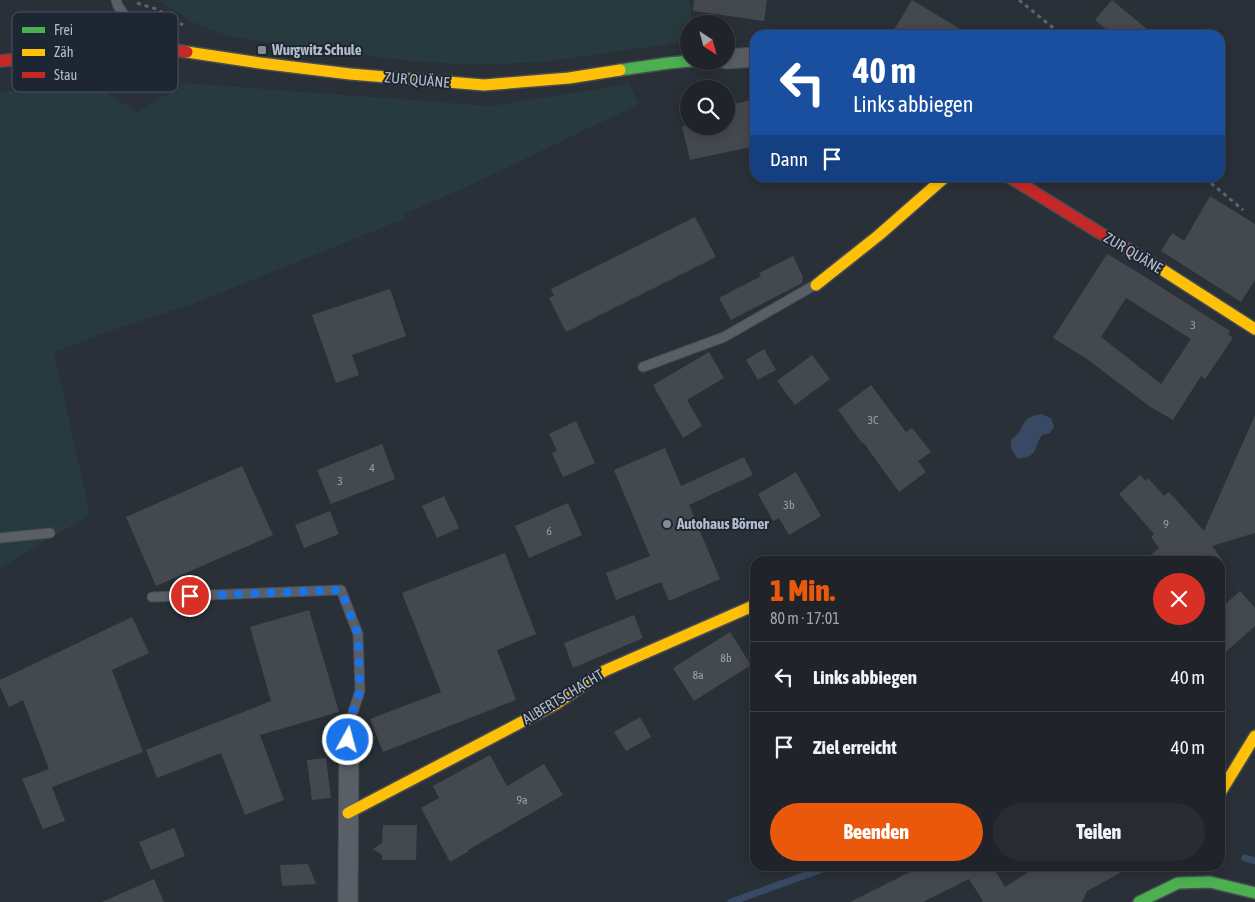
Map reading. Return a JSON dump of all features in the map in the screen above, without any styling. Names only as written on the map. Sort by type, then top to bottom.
[{"type":"street","name":"ZUR QUÄNE","points":[[178,51],[350,74],[484,85],[569,78],[680,62]]},
{"type":"street","points":[[735,58],[750,57]]},
{"type":"street","points":[[816,285],[879,235],[939,182]]},
{"type":"street","name":"ZUR QUÄNE","points":[[1017,182],[1147,260],[1255,329]]},
{"type":"street","name":"ALBERTSCHACHT","points":[[348,813],[556,704],[604,671],[750,607]]},
{"type":"street","points":[[348,724],[348,902]]},
{"type":"street","points":[[1225,785],[1255,736]]},
{"type":"street","points":[[1175,896],[1180,878]]},
{"type":"street","points":[[1139,902],[1180,878],[1210,882],[1255,893]]},
{"type":"lane","points":[[116,0],[122,12]]},
{"type":"lane","points":[[643,367],[724,337],[816,285]]},
{"type":"lane","points":[[0,538],[50,533]]},
{"type":"lane","points":[[152,597],[341,590],[358,634],[360,691],[348,724]]},
{"type":"path","points":[[1019,0],[1056,30]]},
{"type":"path","points":[[1210,182],[1243,210]]},
{"type":"green space","points":[[158,0],[689,0],[692,15],[680,15],[680,42],[544,62],[472,65],[329,52],[228,36],[192,22]]},
{"type":"green space","points":[[186,83],[491,106],[629,84],[639,104],[475,183],[404,214],[406,218],[190,305],[118,328],[54,352],[90,515],[0,568],[0,93],[12,90],[12,92],[106,92],[137,112],[171,92],[178,92],[178,88]]},
{"type":"water","points":[[1041,414],[1051,418],[1054,427],[1050,433],[1042,435],[1033,454],[1018,459],[1012,449],[1012,438],[1017,435],[1028,418]]},
{"type":"building","points":[[694,0],[767,0],[764,21],[735,17],[735,15],[693,11]]},
{"type":"building","points":[[912,0],[962,30],[894,30]]},
{"type":"building","points":[[1112,0],[1148,30],[1107,30],[1095,20]]},
{"type":"building","points":[[750,100],[750,147],[690,160],[684,135],[735,135],[735,104]]},
{"type":"building","points":[[1210,196],[1255,224],[1255,280],[1241,302],[1161,251],[1172,233],[1184,241]]},
{"type":"building","points":[[695,217],[716,257],[566,332],[549,298],[554,296],[551,289]]},
{"type":"building","points":[[1107,254],[1230,331],[1228,334],[1233,338],[1205,379],[1201,376],[1173,420],[1149,406],[1087,359],[1053,338]],"holes":[[[1126,298],[1191,339],[1161,384],[1101,337]]]},
{"type":"building","points":[[793,256],[803,277],[802,283],[731,320],[719,298],[761,276],[759,273]]},
{"type":"building","points":[[390,289],[406,336],[352,355],[359,375],[336,383],[312,315]]},
{"type":"building","points":[[764,349],[776,370],[758,380],[746,360]]},
{"type":"building","points":[[709,352],[724,378],[687,400],[702,426],[683,438],[653,385]]},
{"type":"building","points":[[812,355],[830,379],[795,405],[777,381]]},
{"type":"building","points":[[871,385],[906,432],[912,428],[931,452],[918,461],[926,472],[899,492],[838,410]]},
{"type":"building","points":[[1255,415],[1255,533],[1212,546],[1219,556],[1149,556],[1159,548],[1151,537],[1154,534],[1119,494],[1140,475],[1146,481],[1148,478],[1164,496],[1169,492],[1204,531]]},
{"type":"building","points":[[576,421],[595,463],[563,477],[552,453],[557,451],[549,434]]},
{"type":"building","points":[[382,444],[395,479],[331,504],[317,470]]},
{"type":"building","name":"Autohaus Börner","points":[[665,448],[681,486],[744,457],[753,475],[689,505],[720,579],[669,601],[661,582],[616,600],[606,573],[650,556],[614,470]]},
{"type":"building","points":[[242,466],[273,535],[156,586],[126,517]]},
{"type":"building","points":[[796,472],[821,516],[789,535],[779,518],[773,521],[758,494]]},
{"type":"building","points":[[444,496],[459,528],[437,538],[422,506]]},
{"type":"building","points":[[568,503],[582,535],[529,558],[515,526]]},
{"type":"building","points":[[330,511],[339,534],[304,548],[295,525]]},
{"type":"building","points":[[505,553],[536,634],[497,650],[516,700],[383,752],[370,719],[441,692],[402,593]]},
{"type":"building","points":[[1240,591],[1255,608],[1255,626],[1225,653],[1225,604]]},
{"type":"building","points":[[309,610],[339,712],[260,735],[284,800],[245,815],[221,753],[157,778],[146,750],[271,701],[250,627]]},
{"type":"building","points":[[634,615],[643,638],[573,668],[564,643]]},
{"type":"building","points":[[132,617],[149,653],[112,670],[143,752],[52,787],[65,821],[43,829],[22,779],[49,769],[23,700],[9,707],[0,687],[0,680]]},
{"type":"building","points":[[730,632],[750,663],[750,666],[694,701],[673,668]]},
{"type":"building","points":[[640,717],[651,737],[626,751],[614,732]]},
{"type":"building","points":[[490,755],[507,786],[544,764],[563,795],[450,862],[421,808],[439,798],[433,786]]},
{"type":"building","points":[[326,758],[331,798],[312,800],[307,760]]},
{"type":"building","points":[[383,825],[417,825],[416,860],[382,860],[382,855],[373,849],[382,843]]},
{"type":"building","points":[[174,828],[185,856],[151,870],[139,842]]},
{"type":"building","points":[[308,864],[316,884],[282,886],[280,865]]},
{"type":"building","points":[[912,871],[995,871],[1005,887],[1030,871],[1124,871],[1087,891],[1082,902],[980,902],[983,901],[969,879],[923,902],[850,902]]},
{"type":"building","points":[[154,879],[164,902],[102,902]]},
{"type":"waterway","points":[[1245,858],[1255,861]]},
{"type":"waterway","points":[[731,902],[817,871]]},
{"type":"traffic: fast","points":[[620,70],[680,62]]},
{"type":"traffic: fast","points":[[1139,902],[1178,883],[1210,882],[1255,893]]},
{"type":"traffic: slow","points":[[187,52],[350,74],[484,85],[569,78],[620,70]]},
{"type":"traffic: slow","points":[[816,285],[879,235],[939,182]]},
{"type":"traffic: slow","points":[[1158,267],[1255,329]]},
{"type":"traffic: slow","points":[[348,813],[556,704],[604,671],[750,607]]},
{"type":"traffic: slow","points":[[1225,785],[1255,736]]},
{"type":"traffic: jam","points":[[178,51],[187,52]]},
{"type":"traffic: jam","points":[[0,61],[12,60]]},
{"type":"traffic: jam","points":[[1017,182],[1158,267]]},
{"type":"place","name":"Wurgwitz Schule","points":[[262,50]]},
{"type":"place","name":"Autohaus Börner","points":[[667,524]]},
{"type":"route","points":[[190,596],[341,590],[358,634],[360,691],[348,724],[348,740]]}]
